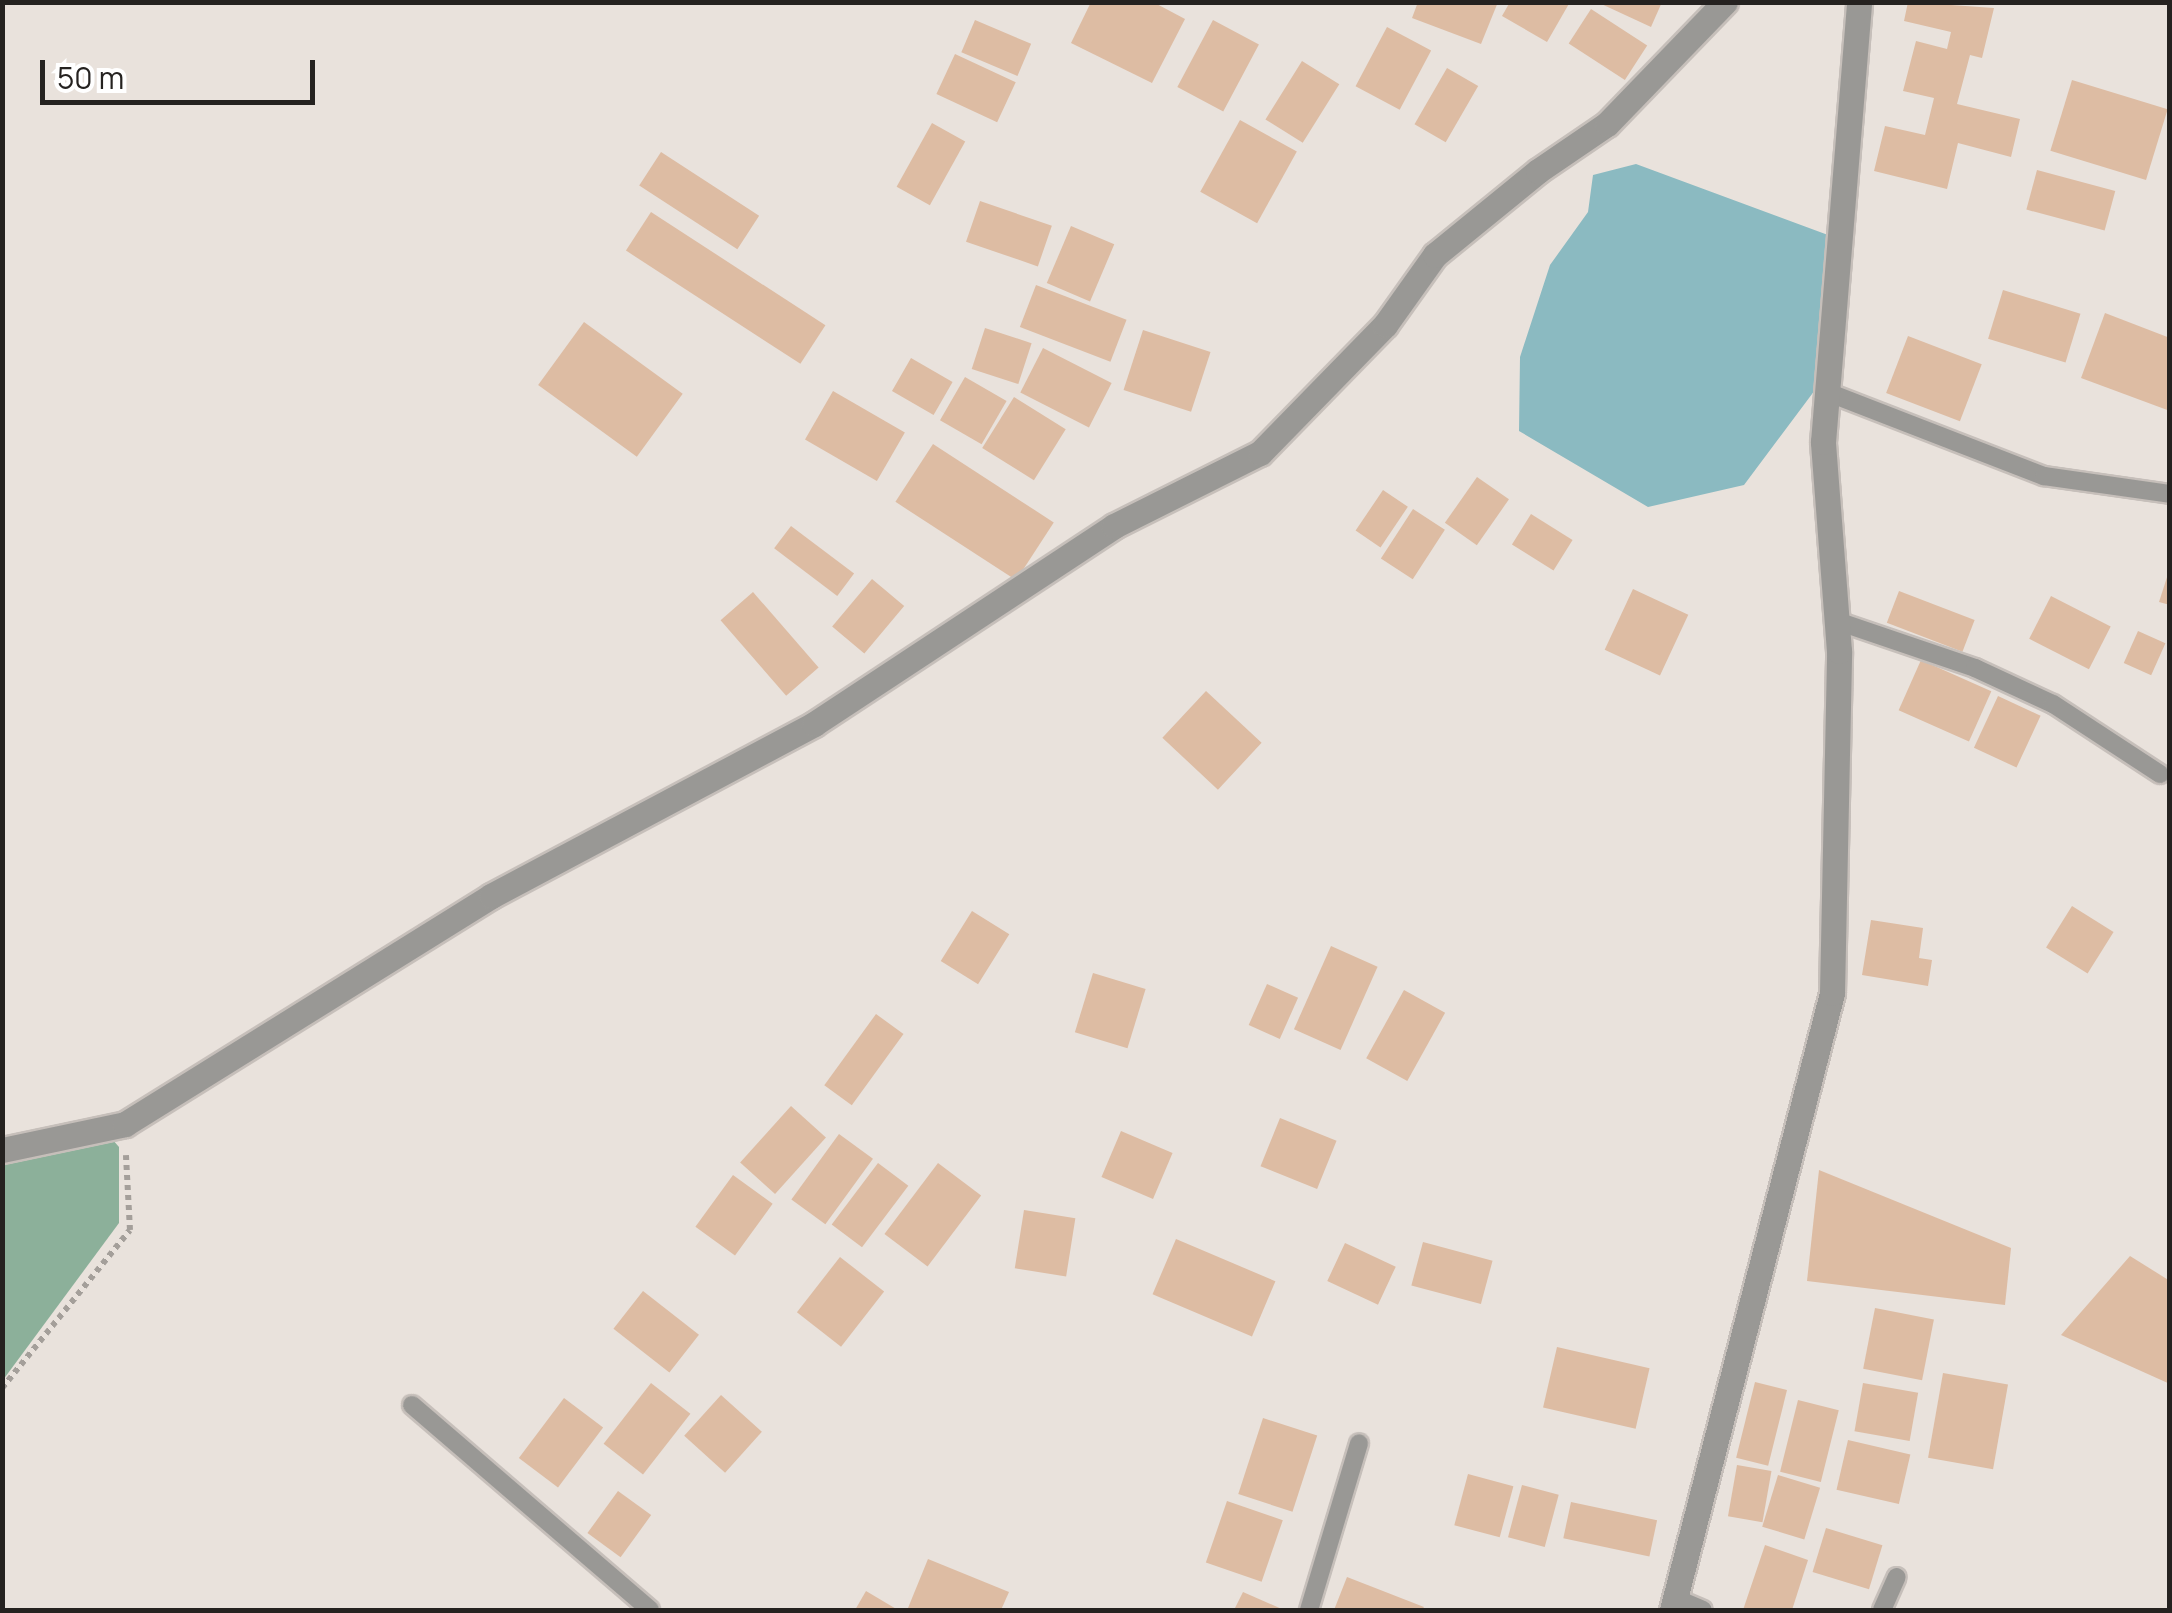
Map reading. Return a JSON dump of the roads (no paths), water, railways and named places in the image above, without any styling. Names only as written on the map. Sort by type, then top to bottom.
[{"type":"street","points":[[2,1150],[124,1124],[490,896],[814,724],[1114,526],[1260,453],[1385,325],[1435,256],[1538,171],[1608,124],[1725,2]]},
{"type":"street","points":[[1674,1604],[1832,993],[1836,621],[1823,442],[1859,2]]},
{"type":"lane","points":[[1827,392],[2044,476],[2170,494]]},
{"type":"lane","points":[[1836,621],[1975,668],[2052,704],[2160,774]]},
{"type":"lane","points":[[412,1404],[650,1610]]},
{"type":"lane","points":[[1309,1610],[1359,1444]]},
{"type":"lane","points":[[1882,1610],[1897,1577]]},
{"type":"lane","points":[[1674,1604],[1703,1610]]},
{"type":"water","points":[[1636,164],[1828,235],[1815,390],[1744,485],[1648,507],[1519,431],[1520,357],[1550,265],[1588,212],[1593,175]]}]
